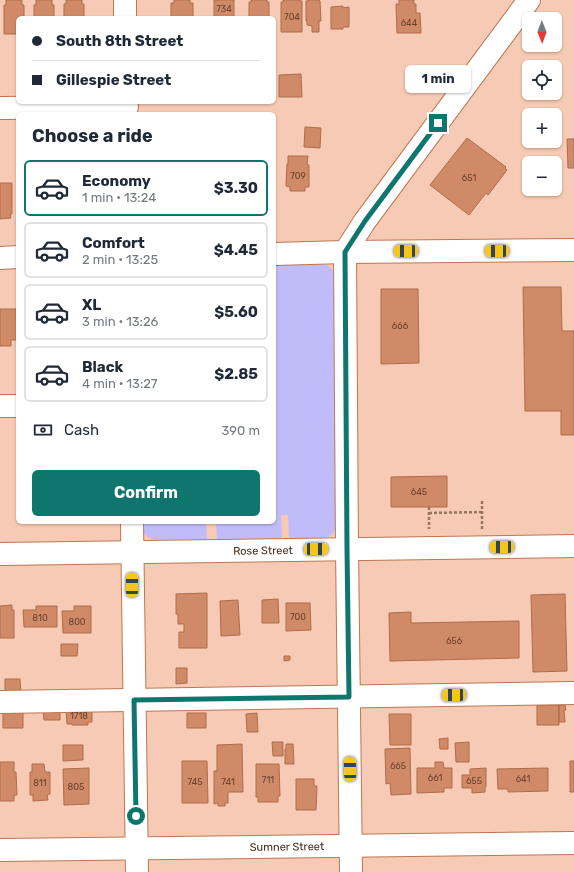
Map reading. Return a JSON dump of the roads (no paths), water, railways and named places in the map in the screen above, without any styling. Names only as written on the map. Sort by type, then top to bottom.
[{"type":"street","points":[[125,0],[125,16]]},
{"type":"street","points":[[351,872],[345,252],[365,221],[529,0]]},
{"type":"street","points":[[0,108],[127,108]]},
{"type":"street","points":[[276,254],[574,250]]},
{"type":"street","points":[[0,258],[16,257]]},
{"type":"street","points":[[0,406],[16,406]]},
{"type":"street","points":[[132,524],[137,872]]},
{"type":"street","name":"Rose Street","points":[[0,554],[574,546]]},
{"type":"street","points":[[0,702],[574,693]]},
{"type":"street","name":"Sumner Street","points":[[0,850],[574,843]]}]
